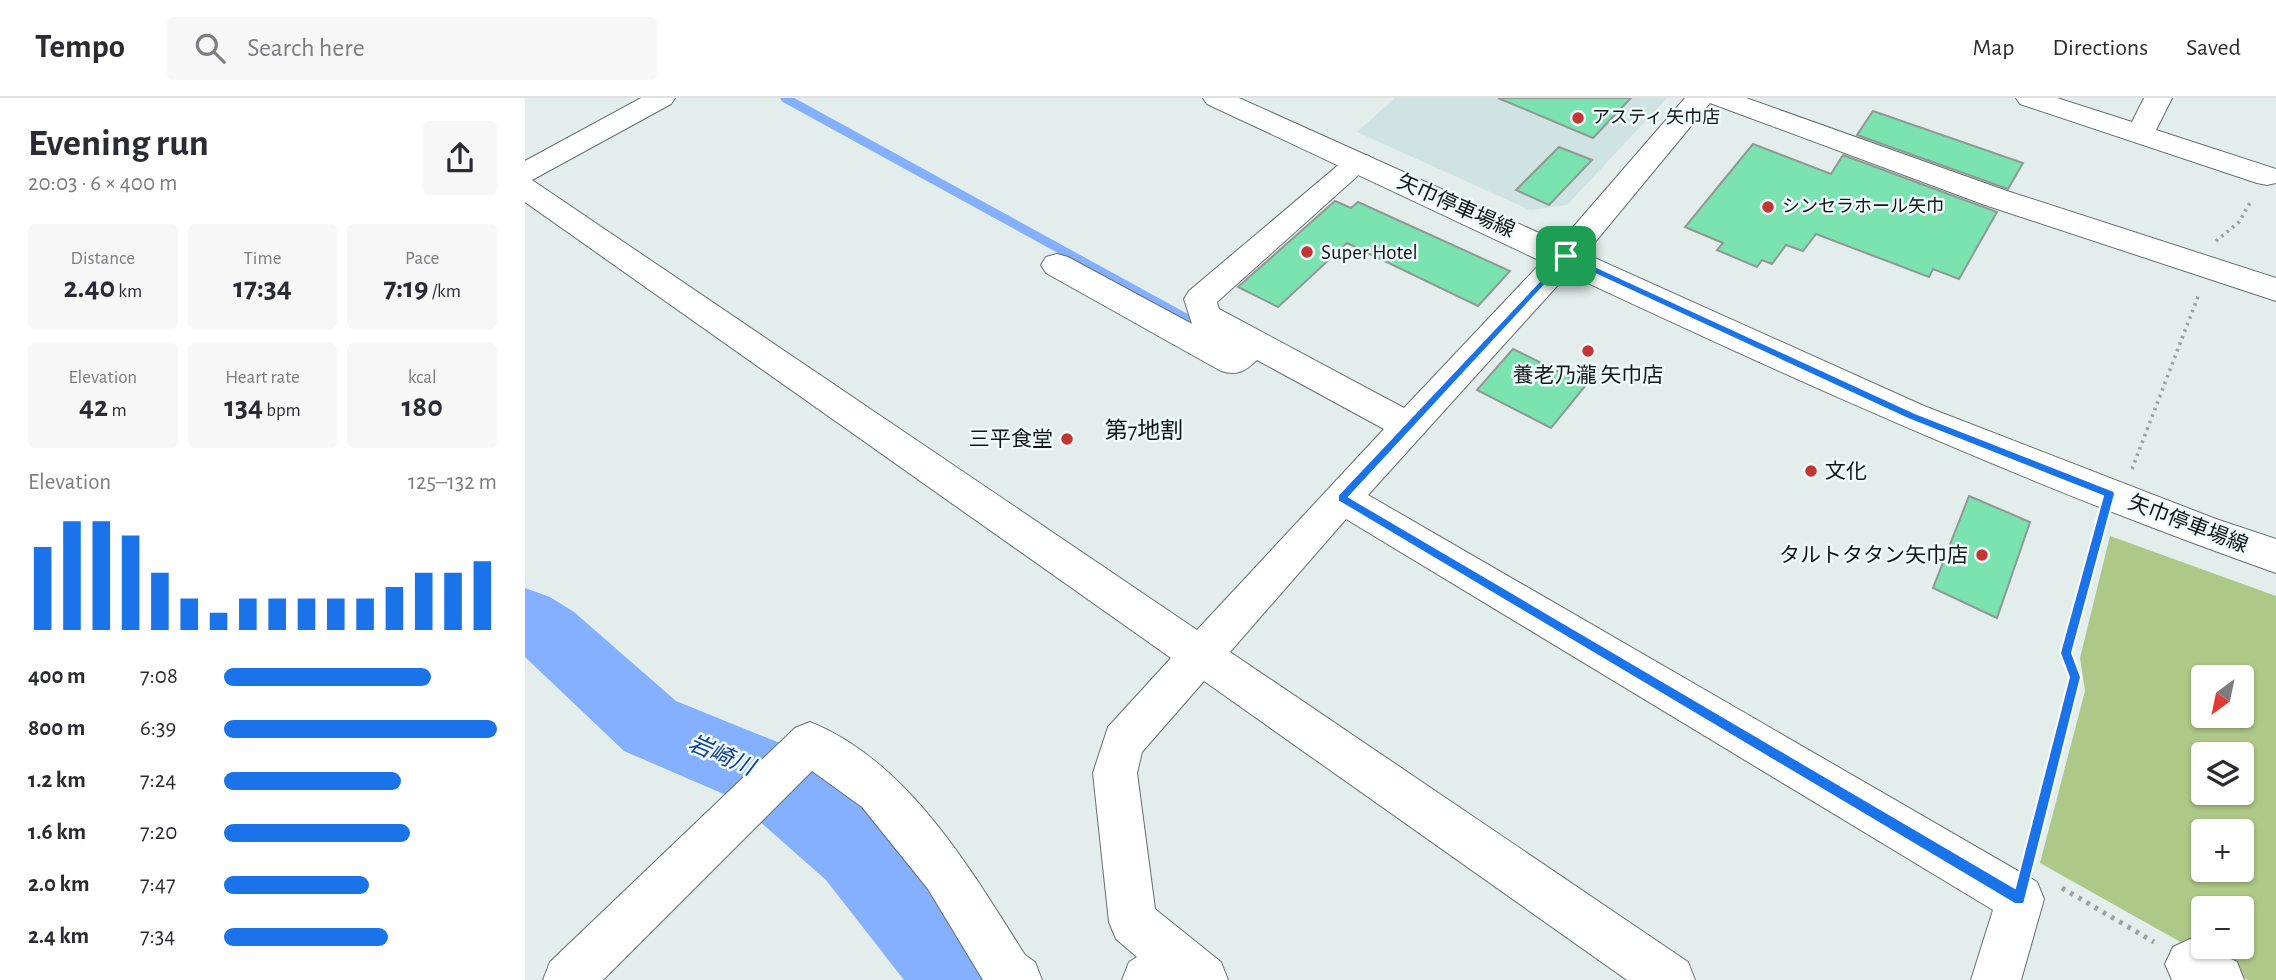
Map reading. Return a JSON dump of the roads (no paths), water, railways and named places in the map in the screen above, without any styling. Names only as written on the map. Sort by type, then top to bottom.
[{"type":"street","points":[[525,173],[661,98]]},
{"type":"street","name":"矢巾停車場線","points":[[1217,98],[1912,416],[2276,556]]},
{"type":"street","points":[[1175,973],[1133,922],[1115,772],[1123,742],[1342,498],[1566,256],[1700,98]]},
{"type":"street","points":[[1720,98],[1996,198],[2276,290]]},
{"type":"street","points":[[2030,98],[2267,176]]},
{"type":"street","points":[[2140,135],[2158,98]]},
{"type":"street","points":[[1359,162],[1200,299],[1204,316],[1248,348],[1408,426]]},
{"type":"street","points":[[525,188],[1670,980]]},
{"type":"street","points":[[1057,265],[1233,362],[1248,348]]},
{"type":"street","points":[[1342,498],[2024,884],[1996,980]]},
{"type":"street","points":[[568,980],[810,743],[877,791],[945,872],[1006,973],[1017,980]]},
{"type":"waterway","points":[[785,98],[1202,327]]},
{"type":"waterway","name":"岩崎川","points":[[525,619],[549,634],[650,726],[760,772],[854,852],[941,959],[950,980]]},
{"type":"place","name":"アスティ 矢巾店","points":[[1578,118]]},
{"type":"place","name":"シンセラホール矢巾","points":[[1768,207]]},
{"type":"place","name":"Super Hotel","points":[[1307,252]]},
{"type":"place","name":"養老乃瀧 矢巾店","points":[[1588,351]]},
{"type":"place","name":"三平食堂","points":[[1067,439]]},
{"type":"place","name":"文化","points":[[1811,471]]},
{"type":"place","name":"タルトタタン矢巾店","points":[[1982,555]]},
{"type":"district","name":"第7地割","points":[[1144,431]]}]
